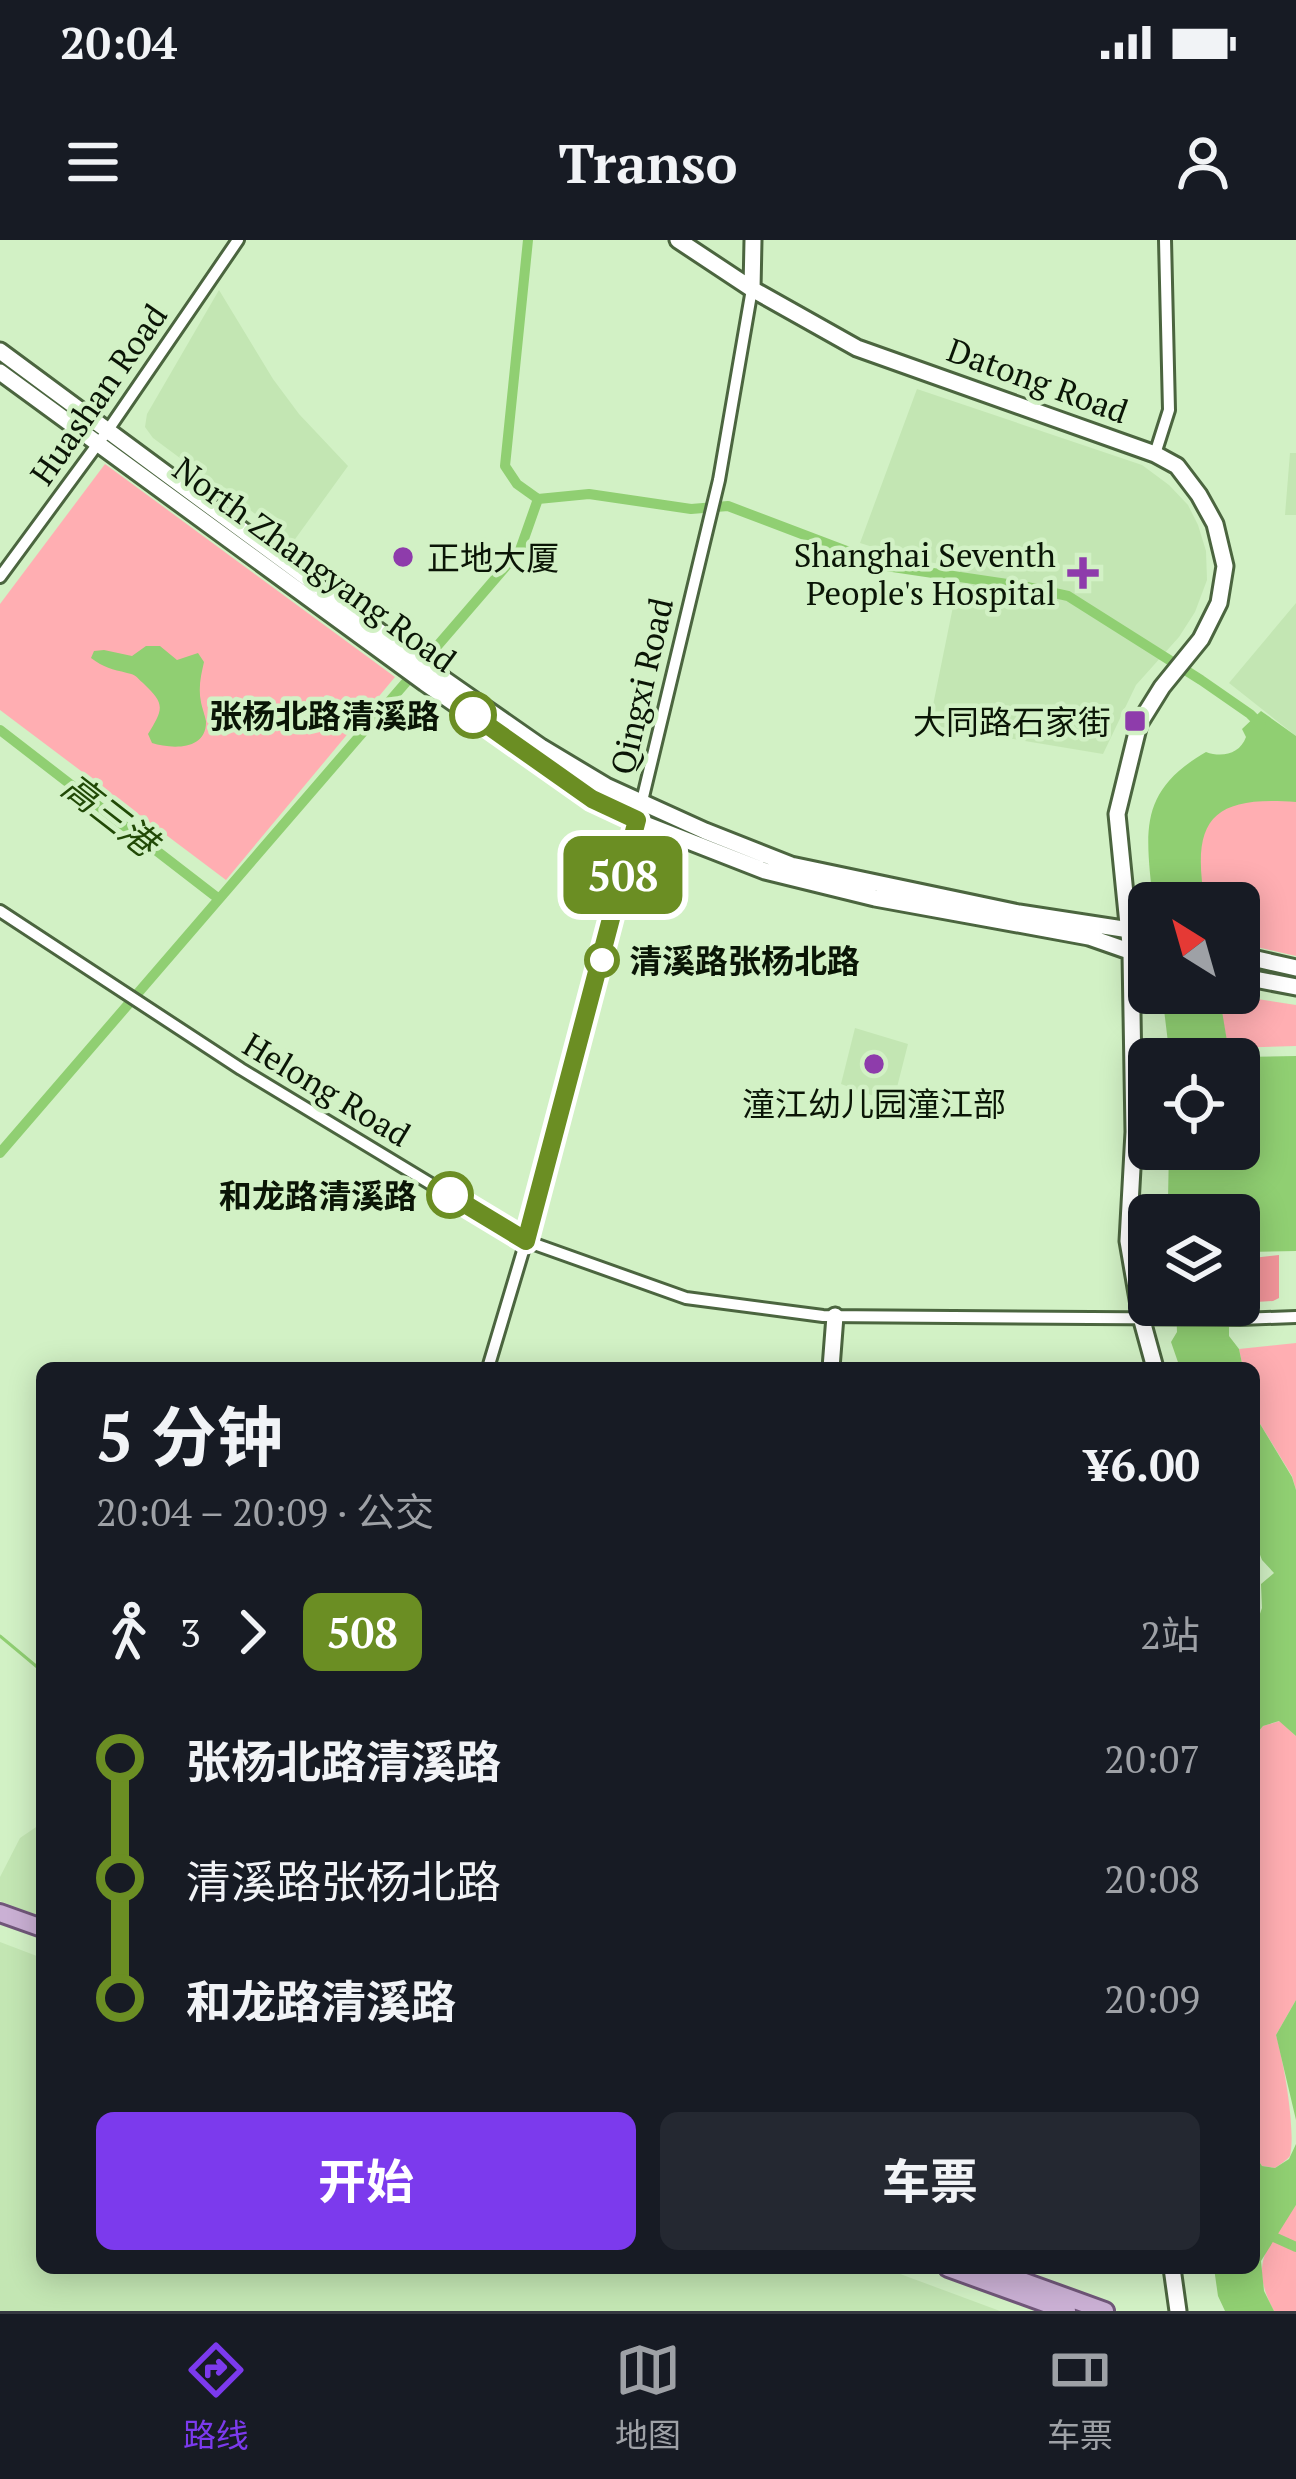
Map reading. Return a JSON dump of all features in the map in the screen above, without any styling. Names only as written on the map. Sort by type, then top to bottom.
[{"type":"main road","name":"Datong Road","points":[[678,240],[752,289],[857,348],[1178,466],[1215,524],[1225,566],[1219,603],[1201,639],[1139,724],[1117,814],[1128,910]]},
{"type":"main road","points":[[752,240],[752,289]]},
{"type":"main road","name":"North Zhangyang Road","points":[[0,351],[103,436],[592,799],[765,872],[875,898],[1088,937],[1128,953]]},
{"type":"main road","name":"North Zhangyang Road","points":[[0,372],[103,436]]},
{"type":"main road","name":"North Zhangyang Road","points":[[417,668],[606,786],[791,865],[1019,913],[1128,928]]},
{"type":"main road","points":[[1260,960],[1296,968]]},
{"type":"main road","points":[[1260,980],[1296,987]]},
{"type":"main road","points":[[1131,1194],[1132,1014]]},
{"type":"main road","points":[[832,1362],[836,1316]]},
{"type":"main road","points":[[1149,1326],[1154,1362]]},
{"type":"main road","points":[[0,1913],[36,1926]]},
{"type":"main road","points":[[0,1924],[36,1937]]},
{"type":"main road","points":[[964,2274],[1066,2311]]},
{"type":"main road","points":[[1003,2274],[1105,2311]]},
{"type":"main road","points":[[1173,2274],[1178,2311]]},
{"type":"street","name":"Huashan Road","points":[[0,578],[238,240]]},
{"type":"street","points":[[1155,454],[1168,410],[1165,240]]},
{"type":"street","name":"Qingxi Road","points":[[490,1362],[642,801],[719,480],[752,289]]},
{"type":"street","name":"Helong Road","points":[[0,911],[241,1069],[526,1241],[686,1298],[836,1316],[1128,1317]]},
{"type":"street","name":"Helong Road","points":[[1260,1318],[1296,1317]]},
{"type":"shaded area","points":[[219,290],[273,379],[348,466],[293,542],[153,438],[145,427],[147,414]]},
{"type":"shaded area","name":"Shanghai Seventh People's Hospital","points":[[917,389],[1142,465],[1188,505],[1206,551],[1207,580],[1179,637],[1136,685],[1103,754],[929,725],[961,567],[914,560],[860,543]]},
{"type":"shaded area","points":[[1290,453],[1296,453],[1296,515],[1285,515]]},
{"type":"shaded area","points":[[105,464],[395,677],[226,880],[0,710],[0,604]]},
{"type":"shaded area","points":[[1296,603],[1296,736],[1229,683]]},
{"type":"shaded area","points":[[146,646],[160,646],[177,660],[198,653],[204,662],[200,692],[205,731],[194,743],[178,747],[152,743],[148,734],[160,707],[155,696],[135,675],[91,658],[94,651],[104,650],[132,656]]},
{"type":"shaded area","points":[[1261,711],[1296,736],[1296,802],[1244,803],[1226,809],[1205,833],[1202,882],[1151,882],[1148,835],[1157,799],[1168,782],[1206,752],[1235,751],[1246,737],[1242,729]]},
{"type":"shaded area","points":[[1296,788],[1296,956],[1260,948],[1260,882],[1189,882],[1203,809]]},
{"type":"shaded area","points":[[1260,999],[1296,1005],[1296,1046],[1260,1047],[1260,1038],[1226,1038],[1222,1014],[1260,1014]]},
{"type":"shaded area","points":[[1165,1014],[1222,1014],[1226,1038],[1167,1038]]},
{"type":"shaded area","name":"潼江幼儿园潼江部","points":[[855,1028],[908,1044],[893,1103],[841,1084]]},
{"type":"shaded area","points":[[1296,1056],[1296,1251],[1260,1252],[1260,1194],[1168,1194],[1169,1170],[1260,1170],[1260,1057]]},
{"type":"shaded area","points":[[1279,1255],[1279,1298],[1273,1301],[1260,1302],[1260,1257]]},
{"type":"shaded area","points":[[1177,1326],[1229,1326],[1242,1362],[1178,1362],[1171,1342]]},
{"type":"shaded area","points":[[1296,1343],[1296,1490],[1260,1424],[1260,1362],[1242,1362],[1239,1349]]},
{"type":"shaded area","points":[[1260,1424],[1296,1490],[1296,1736],[1279,1721],[1260,1730],[1261,1584],[1274,1573],[1262,1560]]},
{"type":"shaded area","points":[[1280,1721],[1296,1736],[1296,2000],[1276,2035],[1291,2145],[1290,2156],[1275,2168],[1260,2163],[1263,1726]]},
{"type":"shaded area","points":[[36,1827],[36,1915],[0,1901],[0,1877],[20,1838]]},
{"type":"shaded area","points":[[0,1942],[36,1956],[36,2274],[900,2274],[1000,2311],[0,2311]]},
{"type":"shaded area","points":[[1296,2000],[1296,2120],[1276,2035]]},
{"type":"shaded area","points":[[1296,2144],[1296,2205],[1261,2261],[1264,2291],[1274,2311],[1225,2311],[1215,2274],[1260,2274],[1260,2163],[1275,2168],[1289,2159]]},
{"type":"shaded area","points":[[1296,2205],[1296,2311],[1274,2311],[1262,2267],[1270,2244]]},
{"type":"waterway","points":[[528,240],[505,466],[517,484],[538,499],[589,494],[691,509],[728,506],[886,566],[1068,596],[1201,680],[1261,725]]},
{"type":"waterway","points":[[0,1153],[520,550],[538,499]]},
{"type":"waterway","name":"高三港","points":[[0,730],[219,899]]},
{"type":"waterway","points":[[0,1636],[36,1666]]},
{"type":"waterway","points":[[1260,2231],[1296,2247]]},
{"type":"bus line","name":"508","points":[[450,1195],[526,1241],[637,820],[592,799],[473,715]]},
{"type":"place","name":"正地大厦","points":[[403,557]]},
{"type":"place","name":"Shanghai Seventh People's Hospital","points":[[1083,573]]},
{"type":"place","name":"张杨北路清溪路","points":[[473,715]]},
{"type":"place","name":"大同路石家街","points":[[1135,721]]},
{"type":"place","name":"清溪路张杨北路","points":[[602,960]]},
{"type":"place","name":"潼江幼儿园潼江部","points":[[874,1064]]},
{"type":"place","name":"和龙路清溪路","points":[[450,1195]]}]
